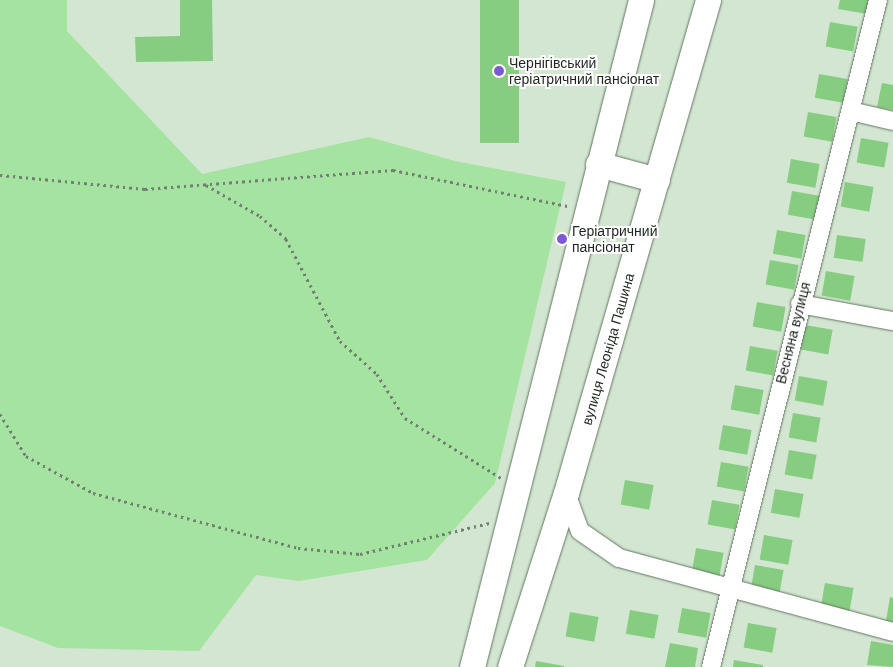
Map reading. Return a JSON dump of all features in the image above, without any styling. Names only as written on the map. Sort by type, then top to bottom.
[{"type":"main road","points":[[472,667],[586,210],[641,0]]},
{"type":"main road","name":"вулиця Леоніда Пашина","points":[[510,667],[566,493],[708,0]]},
{"type":"main road","points":[[598,164],[657,180]]},
{"type":"street","name":"Весняна вулиця","points":[[710,667],[878,0]]},
{"type":"street","points":[[851,111],[893,121]]},
{"type":"street","points":[[800,304],[893,320]]},
{"type":"street","points":[[566,493],[580,532],[619,558],[729,590],[893,632]]},
{"type":"path","points":[[0,174],[145,189],[392,170],[586,210]]},
{"type":"path","points":[[205,184],[260,216],[286,239],[340,341],[377,374],[405,418],[504,480]]},
{"type":"path","points":[[0,414],[26,456],[94,493],[298,548],[360,554],[493,522]]},
{"type":"green space","points":[[0,0],[67,0],[67,31],[202,174],[369,137],[455,161],[566,182],[495,483],[427,560],[299,581],[256,575],[199,651],[58,648],[0,626]]},
{"type":"building","points":[[180,0],[212,0],[213,61],[136,62],[135,37],[180,36]]},
{"type":"building","name":"Чернігівський геріатричний пансіонат","points":[[480,0],[519,0],[519,143],[480,143]]},
{"type":"building","points":[[840,0],[869,0],[867,14],[838,9]]},
{"type":"building","points":[[830,22],[858,27],[853,51],[826,47]]},
{"type":"building","points":[[819,74],[848,79],[843,103],[815,98]]},
{"type":"building","points":[[882,83],[893,85],[893,110],[877,107]]},
{"type":"building","points":[[808,112],[837,117],[832,142],[804,137]]},
{"type":"building","points":[[861,138],[889,143],[884,167],[857,163]]},
{"type":"building","points":[[791,159],[820,164],[815,188],[787,183]]},
{"type":"building","points":[[845,182],[874,187],[869,212],[841,207]]},
{"type":"building","points":[[792,191],[821,196],[816,220],[788,215]]},
{"type":"building","points":[[777,230],[806,235],[801,259],[773,254]]},
{"type":"building","points":[[837,235],[866,239],[863,262],[834,258]]},
{"type":"building","points":[[770,260],[799,265],[794,290],[766,285]]},
{"type":"building","points":[[826,271],[855,276],[850,301],[822,296]]},
{"type":"building","points":[[757,302],[786,307],[781,332],[753,327]]},
{"type":"building","points":[[805,325],[833,330],[828,354],[801,350]]},
{"type":"building","points":[[750,346],[778,351],[773,375],[746,371]]},
{"type":"building","points":[[799,376],[828,381],[823,406],[795,401]]},
{"type":"building","points":[[735,385],[764,390],[759,415],[731,410]]},
{"type":"building","points":[[793,413],[821,418],[816,442],[789,438]]},
{"type":"building","points":[[723,425],[752,430],[747,455],[719,450]]},
{"type":"building","points":[[789,450],[817,455],[812,479],[785,475]]},
{"type":"building","points":[[721,462],[749,467],[744,491],[717,487]]},
{"type":"building","points":[[625,480],[654,485],[649,510],[621,505]]},
{"type":"building","points":[[775,489],[804,494],[799,518],[771,513]]},
{"type":"building","points":[[712,500],[740,505],[735,529],[708,525]]},
{"type":"building","points":[[764,535],[793,540],[788,565],[760,560]]},
{"type":"building","points":[[696,548],[724,553],[719,577],[692,573]]},
{"type":"building","points":[[755,565],[784,570],[779,594],[751,589]]},
{"type":"building","points":[[825,583],[854,588],[849,613],[821,608]]},
{"type":"building","points":[[890,597],[893,598],[893,622],[886,621]]},
{"type":"building","points":[[682,608],[711,613],[706,638],[678,633]]},
{"type":"building","points":[[630,610],[659,615],[654,639],[626,634]]},
{"type":"building","points":[[570,612],[599,617],[594,642],[566,637]]},
{"type":"building","points":[[748,623],[777,628],[772,653],[744,648]]},
{"type":"building","points":[[871,641],[893,645],[893,667],[867,665]]},
{"type":"building","points":[[670,643],[698,648],[695,667],[665,667]]},
{"type":"building","points":[[734,660],[763,665],[763,667],[733,667]]},
{"type":"building","points":[[536,661],[564,666],[564,667],[535,667]]},
{"type":"place","name":"Чернігівський геріатричний пансіонат","points":[[499,71]]},
{"type":"place","name":"Геріатричний пансіонат","points":[[562,239]]}]
